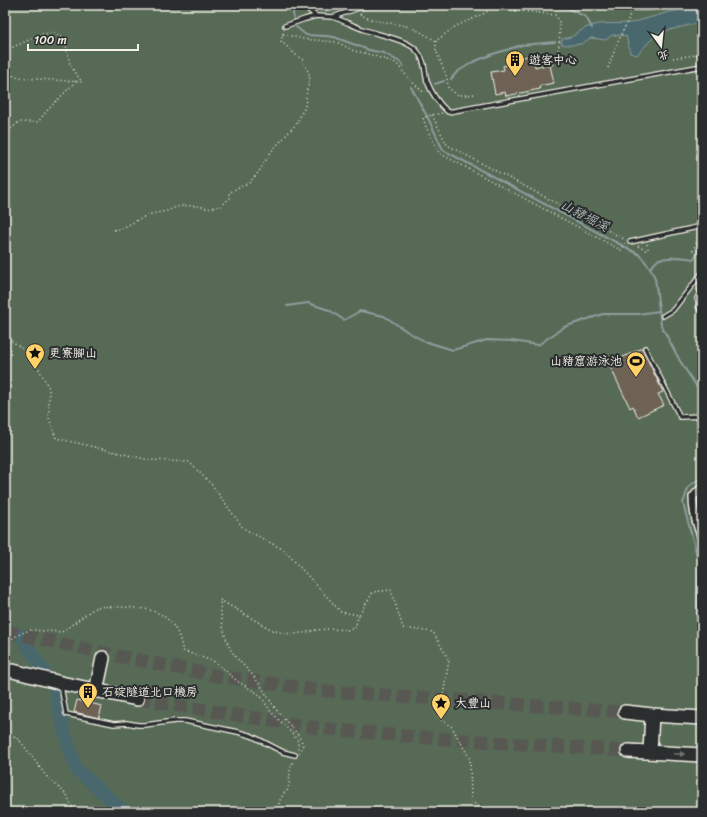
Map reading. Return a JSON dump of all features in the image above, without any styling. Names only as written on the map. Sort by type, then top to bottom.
[{"type":"highway","points":[[96,691],[103,658]]},
{"type":"highway","points":[[13,671],[96,691],[137,699]]},
{"type":"highway","points":[[625,712],[702,718]]},
{"type":"highway","points":[[650,752],[652,715]]},
{"type":"highway","points":[[628,751],[702,756]]},
{"type":"street","points":[[702,487],[693,497],[693,508],[702,538]]},
{"type":"lane","points":[[305,5],[306,8],[316,16]]},
{"type":"lane","points":[[334,17],[367,5]]},
{"type":"lane","points":[[620,5],[631,8],[650,9],[664,5]]},
{"type":"lane","points":[[285,26],[316,16],[334,17],[364,29],[404,42],[418,52],[424,63],[427,81],[444,109],[448,112],[702,66]]},
{"type":"lane","points":[[628,241],[702,226]]},
{"type":"lane","points":[[663,316],[673,310],[702,273]]},
{"type":"lane","points":[[701,305],[697,299],[702,288]]},
{"type":"lane","points":[[645,348],[680,417],[702,416]]},
{"type":"lane","points":[[61,683],[66,714],[114,724],[127,723],[145,725],[175,720],[185,721],[252,736],[283,752],[295,755]]},
{"type":"path","points":[[492,5],[494,7],[555,15],[559,20],[558,46],[556,58],[553,65],[550,67]]},
{"type":"path","points":[[436,41],[456,26],[483,14],[494,7]]},
{"type":"path","points":[[354,9],[366,18],[405,26],[436,41]]},
{"type":"path","points":[[608,68],[629,18]]},
{"type":"path","points":[[114,230],[123,228],[149,215],[177,207],[198,206],[205,207],[207,209],[221,206],[230,198],[229,193],[249,183],[258,173],[271,152],[297,123],[305,107],[310,80],[303,60],[281,41],[285,26]]},
{"type":"path","points":[[5,51],[42,34],[54,33],[63,38],[70,65],[82,82],[24,78],[5,74]]},
{"type":"path","points":[[282,33],[303,39],[337,42],[354,51],[396,63],[410,80],[422,91],[434,94]]},
{"type":"path","points":[[436,41],[436,50],[447,78],[448,87],[458,95],[474,94]]},
{"type":"path","points":[[696,55],[702,47]]},
{"type":"path","points":[[674,58],[696,55],[702,56]]},
{"type":"path","points":[[5,134],[19,122],[38,122],[47,110],[76,81]]},
{"type":"path","points":[[448,112],[431,115],[424,118],[426,127],[439,153],[621,250],[628,241]]},
{"type":"path","points":[[431,115],[436,121],[447,145],[648,251],[645,238]]},
{"type":"path","points":[[693,251],[702,229]]},
{"type":"path","points":[[5,336],[32,356],[49,388],[49,418],[56,438],[149,460],[189,462],[212,485],[243,528],[284,550],[341,612],[359,615]]},
{"type":"path","points":[[295,755],[299,753],[302,748],[302,742],[292,727],[270,702],[256,679],[233,653],[229,646],[221,619],[220,600],[272,630],[292,634],[328,629],[349,630],[355,627],[359,615],[373,592],[392,590],[403,628],[433,632],[449,660],[439,718],[452,728],[470,759],[471,801],[487,812]]},
{"type":"path","points":[[5,642],[22,632],[32,630],[62,632],[97,607],[141,608],[152,610],[160,614],[173,626],[179,636],[183,651],[213,661],[237,681],[257,693],[298,742],[298,747],[290,771],[289,785],[287,791],[284,793],[279,802],[279,812]]},
{"type":"path","points":[[5,728],[21,742],[47,777],[67,794],[75,812]]},
{"type":"green space","points":[[5,5],[702,5],[702,812],[208,812],[207,810],[204,812],[5,812]]},
{"type":"water","points":[[697,5],[702,5],[702,24],[697,23],[658,33],[637,55],[630,53],[626,36],[612,35],[606,40],[591,38],[581,44],[561,44],[562,39],[571,37],[585,28],[598,24],[631,23]]},
{"type":"building","name":"遊客中心","points":[[533,55],[535,67],[550,65],[554,83],[539,86],[540,89],[506,96],[505,92],[495,94],[491,72],[504,70],[503,66],[520,62],[519,58]]},
{"type":"building","name":"山豬窟游泳池","points":[[642,348],[663,392],[658,394],[664,405],[638,417],[633,406],[630,408],[609,364]]},
{"type":"building","name":"石碇隧道北口機房","points":[[77,700],[102,706],[99,718],[74,712]]},
{"type":"waterway","points":[[292,5],[294,20]]},
{"type":"waterway","name":"山豬堀溪","points":[[547,5],[567,8],[586,17],[592,28]]},
{"type":"waterway","points":[[296,27],[306,35],[334,37],[369,50],[384,53],[400,62],[403,66]]},
{"type":"waterway","name":"山豬堀溪","points":[[451,79],[457,72],[473,62],[493,54],[522,45],[555,42]]},
{"type":"waterway","name":"山豬堀溪","points":[[435,84],[444,81]]},
{"type":"waterway","name":"山豬堀溪","points":[[411,87],[443,150],[640,255],[650,268],[655,278],[661,325],[680,361],[702,395]]},
{"type":"waterway","points":[[650,268],[659,259],[679,257],[694,259],[702,242]]},
{"type":"waterway","points":[[287,306],[308,303],[329,310],[344,320],[360,311],[384,316],[424,341],[453,350],[487,340],[512,341],[538,345],[564,327],[603,314],[638,314],[659,311]]},
{"type":"waterway","name":"山豬堀溪","points":[[702,477],[689,486],[683,503],[699,563],[697,612],[698,639],[702,647]]},
{"type":"waterway","points":[[5,630],[20,635],[44,671]]},
{"type":"waterway","points":[[54,686],[64,730],[76,769],[126,812]]},
{"type":"tunnel","points":[[5,631],[217,676],[325,691],[625,712]]},
{"type":"tunnel","points":[[137,699],[318,728],[416,737],[628,751]]},
{"type":"place","name":"遊客中心","points":[[515,77]]},
{"type":"place","name":"更寮腳山","points":[[35,370]]},
{"type":"place","name":"山豬窟游泳池","points":[[636,378]]},
{"type":"place","name":"石碇隧道北口機房","points":[[88,709]]},
{"type":"place","name":"大豐山","points":[[441,720]]}]
